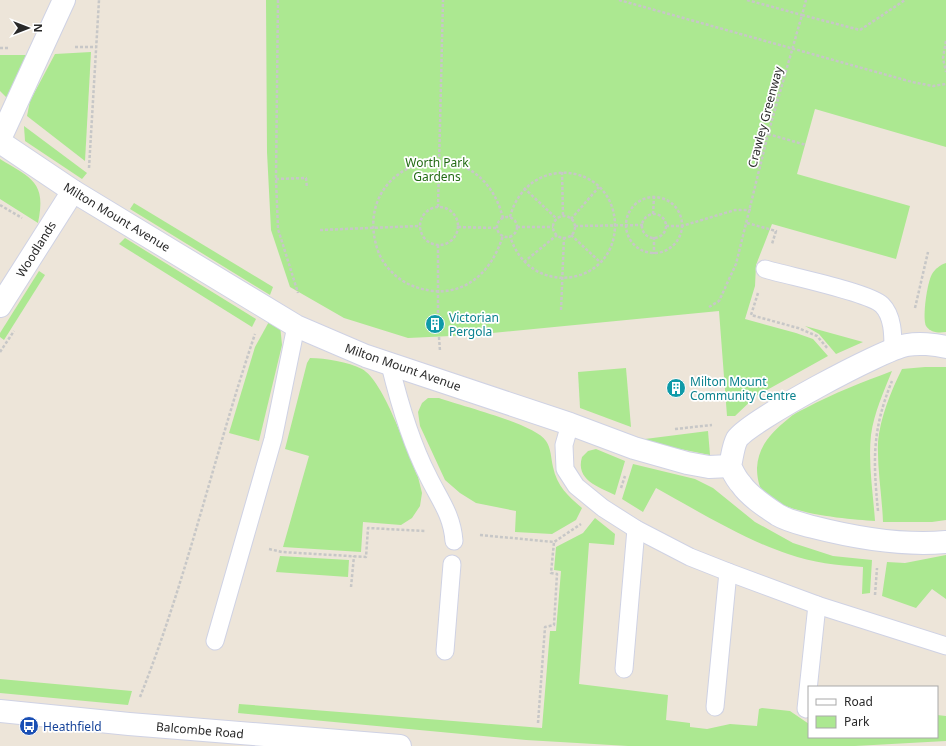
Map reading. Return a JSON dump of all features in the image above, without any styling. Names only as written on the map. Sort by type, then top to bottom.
[{"type":"street","points":[[0,141],[64,0]]},
{"type":"street","name":"Milton Mount Avenue","points":[[0,141],[73,191],[296,326],[390,365],[570,424],[634,448],[687,463],[709,467],[730,466]]},
{"type":"street","name":"Woodlands","points":[[0,306],[73,191]]},
{"type":"street","points":[[946,347],[900,347],[826,382],[766,417],[738,439],[730,466],[741,485],[780,516],[843,535],[922,544],[946,542]]},
{"type":"street","name":"Balcombe Road","points":[[0,711],[129,724],[400,746]]},
{"type":"lane","points":[[765,269],[867,296],[882,306],[890,319],[893,334],[900,347]]},
{"type":"lane","points":[[215,641],[274,439],[296,326]]},
{"type":"lane","points":[[390,365],[398,400],[428,476],[445,505],[453,537]]},
{"type":"lane","points":[[570,424],[564,445],[565,469],[576,486],[596,502],[636,529],[690,556],[728,572],[817,605],[946,646]]},
{"type":"lane","points":[[624,670],[636,529]]},
{"type":"lane","points":[[445,651],[452,564]]},
{"type":"lane","points":[[715,707],[728,572]]},
{"type":"lane","points":[[809,686],[817,605]]},
{"type":"lane","points":[[806,710],[808,691]]},
{"type":"path","points":[[89,170],[99,0]]},
{"type":"path","points":[[278,0],[276,179],[278,229],[299,300]]},
{"type":"path","points":[[438,207],[443,0]]},
{"type":"path","points":[[619,0],[912,82],[933,86],[946,84]]},
{"type":"path","points":[[747,0],[860,30],[905,0]]},
{"type":"path","name":"Crawley Greenway","points":[[709,306],[719,301],[736,264],[748,224],[768,134],[806,0]]},
{"type":"path","points":[[946,41],[943,58],[946,72]]},
{"type":"path","points":[[768,134],[806,145]]},
{"type":"path","points":[[503,218],[494,192],[486,182],[465,166],[439,160],[410,166],[387,184],[375,211],[373,227],[378,251],[383,262],[392,272],[413,286],[438,291],[461,287],[481,275],[495,258],[503,235]]},
{"type":"path","points":[[510,217],[513,206],[524,188],[535,179],[548,174],[562,172],[576,174],[588,179],[599,187],[608,198],[613,212],[615,226],[611,245],[600,262],[578,276],[562,278],[545,276],[524,262],[518,254],[510,236]]},
{"type":"path","points":[[562,172],[563,216]]},
{"type":"path","points":[[276,179],[306,178],[307,188]]},
{"type":"path","points":[[571,219],[599,187]]},
{"type":"path","points":[[524,188],[557,219]]},
{"type":"path","points":[[653,214],[654,197]]},
{"type":"path","points":[[654,197],[662,198],[673,205],[680,216],[682,226],[677,242],[671,248],[654,254],[645,252],[630,242],[625,225],[627,216],[634,205],[645,198],[654,197]]},
{"type":"path","points":[[0,205],[45,233]]},
{"type":"path","points":[[438,207],[450,211],[455,215],[458,227],[457,233],[449,242],[438,245],[432,244],[423,237],[419,226],[423,215],[438,207]]},
{"type":"path","points":[[666,226],[682,226],[735,210],[751,210]]},
{"type":"path","points":[[653,214],[661,216],[666,222],[666,226],[661,235],[654,237],[644,232],[642,225],[647,216],[653,214]]},
{"type":"path","points":[[553,227],[557,219],[563,216],[571,219],[575,226]]},
{"type":"path","points":[[458,227],[497,228],[503,235],[510,236],[516,232],[516,221],[510,217],[503,218],[498,222],[497,228]]},
{"type":"path","points":[[748,224],[776,231],[751,315],[798,328],[816,336],[831,354]]},
{"type":"path","points":[[575,226],[642,225]]},
{"type":"path","points":[[320,230],[419,226]]},
{"type":"path","points":[[571,235],[575,226]]},
{"type":"path","points":[[517,227],[553,227]]},
{"type":"path","points":[[553,227],[557,235],[564,237],[571,235]]},
{"type":"path","points":[[524,262],[557,235]]},
{"type":"path","points":[[571,235],[600,262]]},
{"type":"path","points":[[561,310],[564,237]]},
{"type":"path","points":[[654,237],[654,254]]},
{"type":"path","points":[[438,245],[438,321]]},
{"type":"path","points":[[872,622],[879,540],[874,458],[876,434],[928,252]]},
{"type":"path","points":[[129,724],[156,656],[180,587],[232,403],[255,334],[268,309]]},
{"type":"path","points":[[249,330],[255,334]]},
{"type":"path","points":[[671,429],[717,424]]},
{"type":"path","points":[[244,543],[282,552],[366,556],[368,528],[453,537],[554,542],[581,526],[596,502]]},
{"type":"path","points":[[538,723],[545,627],[554,625],[557,574],[551,573],[554,542]]},
{"type":"path","points":[[351,587],[354,556]]},
{"type":"green space","name":"Worth Park Gardens","points":[[266,0],[946,0],[946,147],[815,109],[797,174],[910,206],[896,259],[772,224],[756,265],[755,286],[745,319],[813,339],[828,356],[756,396],[735,416],[727,416],[719,311],[472,335],[408,338],[344,318],[290,287],[271,230],[267,152]]},
{"type":"green space","points":[[91,52],[85,161],[27,116],[30,101],[55,54]]},
{"type":"green space","points":[[0,55],[29,55],[9,100],[0,91]]},
{"type":"green space","points":[[24,126],[87,173],[82,179],[25,141]]},
{"type":"green space","points":[[0,159],[20,171],[34,183],[40,198],[38,223],[0,199]]},
{"type":"green space","points":[[134,203],[273,287],[270,295],[130,209]]},
{"type":"green space","points":[[125,238],[256,319],[252,327],[119,244]]},
{"type":"green space","points":[[946,263],[946,332],[938,332],[930,330],[926,326],[926,300],[928,285],[932,274],[938,267]]},
{"type":"green space","points":[[39,271],[45,275],[4,340],[0,337],[0,333]]},
{"type":"green space","points":[[271,318],[280,325],[282,345],[259,441],[229,433],[255,347]]},
{"type":"green space","points":[[805,326],[863,342],[836,354],[819,334]]},
{"type":"green space","points":[[310,358],[344,362],[362,369],[370,376],[378,387],[394,418],[418,477],[422,493],[420,506],[412,518],[401,525],[363,522],[361,552],[283,547],[309,456],[285,449],[307,363]]},
{"type":"green space","points":[[946,367],[946,520],[932,522],[883,522],[878,442],[884,414],[890,395],[902,369]]},
{"type":"green space","points":[[626,368],[631,427],[580,408],[578,372]]},
{"type":"green space","points":[[892,371],[877,410],[871,435],[870,467],[875,521],[831,517],[796,510],[769,497],[761,489],[758,478],[758,460],[763,446],[771,434],[794,414],[849,388]]},
{"type":"green space","points":[[428,398],[439,398],[497,416],[528,428],[539,435],[546,441],[549,447],[557,480],[568,495],[582,508],[576,520],[552,534],[515,532],[516,511],[476,503],[460,493],[445,480],[420,426],[418,412],[422,403]]},
{"type":"green space","points":[[708,431],[710,455],[645,442],[645,439]]},
{"type":"green space","points":[[596,449],[625,461],[615,495],[590,482],[582,472],[582,457],[588,451]]},
{"type":"green space","points":[[633,464],[695,479],[713,488],[755,522],[793,543],[833,556],[872,560],[870,593],[862,594],[863,567],[816,562],[772,548],[721,524],[656,488],[643,512],[622,499]]},
{"type":"green space","points":[[595,518],[615,534],[614,545],[589,543],[579,684],[668,695],[666,720],[690,723],[690,727],[707,729],[730,724],[757,726],[759,709],[762,708],[790,711],[808,723],[808,738],[938,738],[938,715],[946,716],[946,741],[855,746],[628,746],[526,740],[238,713],[239,704],[542,728],[550,631],[556,631],[561,571],[554,570],[556,547],[583,533]]},
{"type":"green space","points":[[946,555],[946,599],[932,589],[916,608],[882,596],[887,562],[905,563]]},
{"type":"green space","points":[[280,556],[349,560],[348,577],[276,572]]},
{"type":"green space","points":[[0,679],[132,691],[128,705],[0,693]]},
{"type":"place","name":"Victorian Pergola","points":[[435,324]]},
{"type":"place","name":"Milton Mount Community Centre","points":[[676,388]]},
{"type":"place","name":"Heathfield","points":[[29,726]]}]
